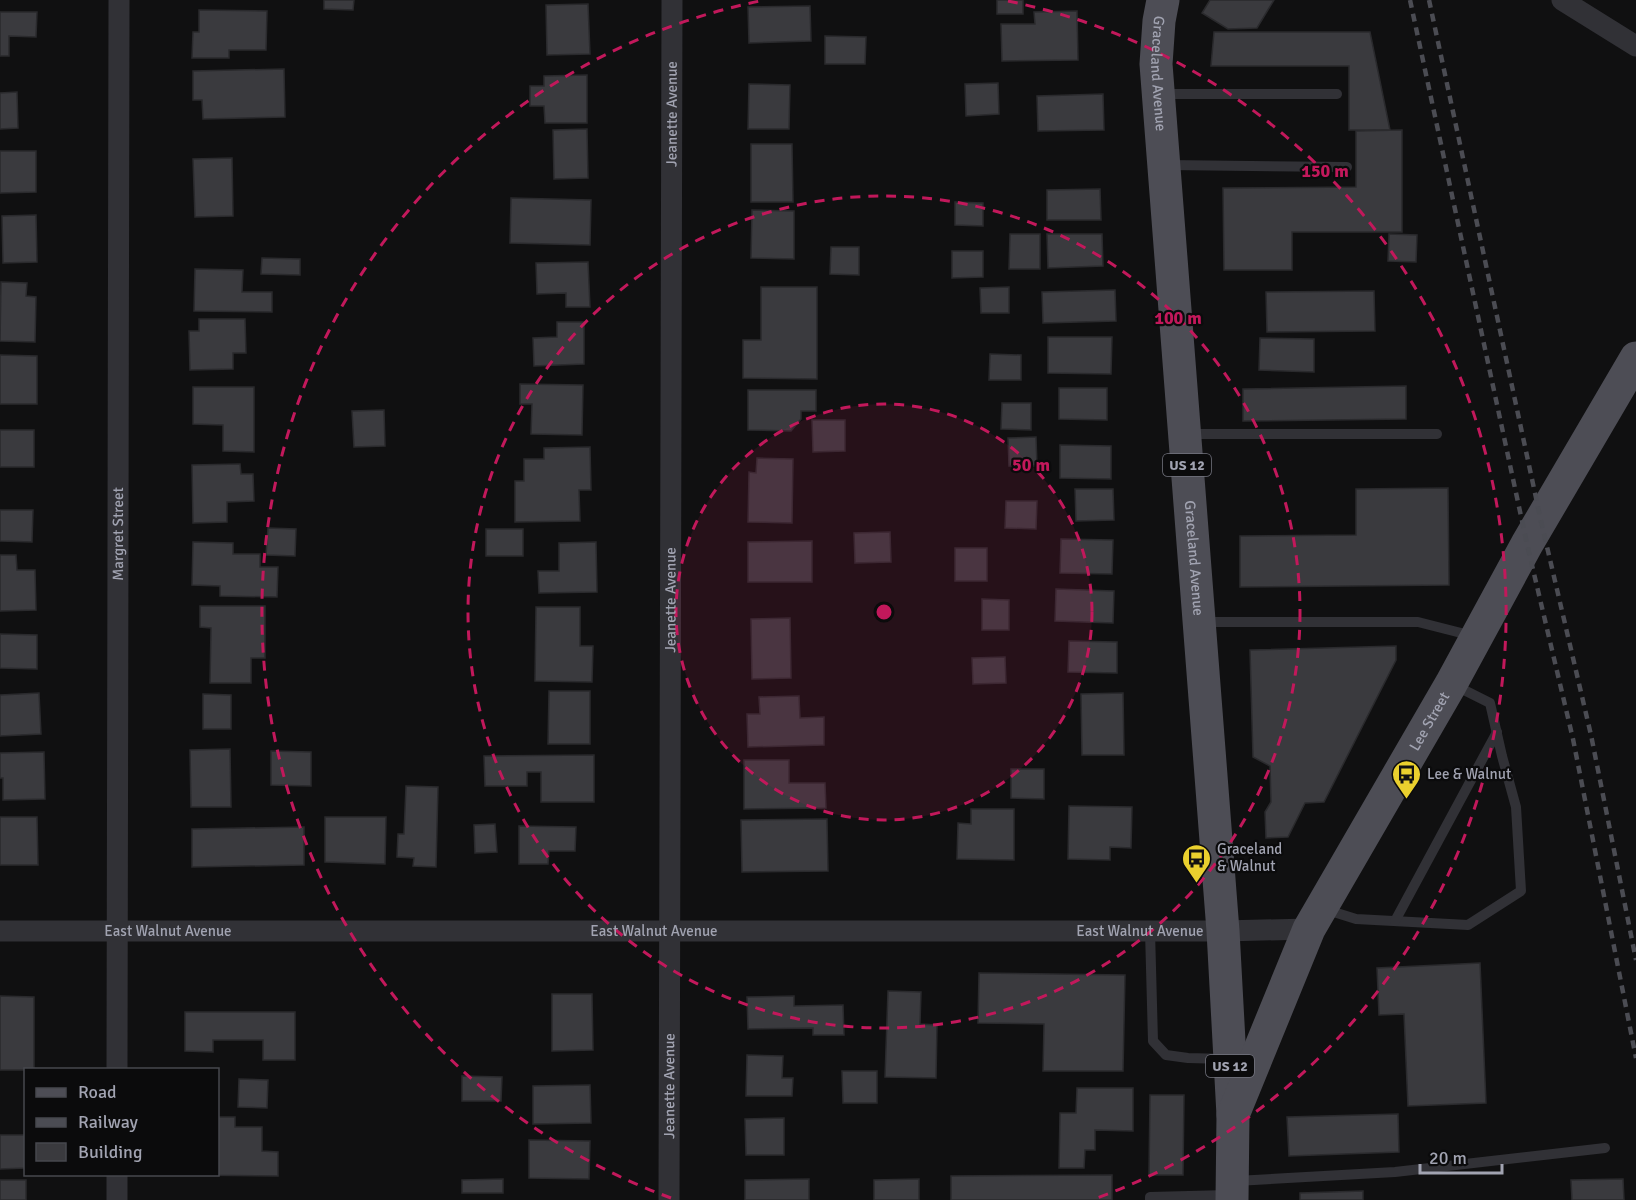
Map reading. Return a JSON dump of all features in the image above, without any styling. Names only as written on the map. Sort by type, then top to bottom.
[{"type":"main road","name":"Graceland Avenue","points":[[1163,0],[1156,64],[1223,931],[1233,1115]]},
{"type":"main road","name":"Lee Street","points":[[1232,1192],[1233,1115],[1315,918],[1451,684],[1527,544],[1636,358]]},
{"type":"street","name":"Margret Street","points":[[117,1068],[118,0]]},
{"type":"street","name":"Jeanette Avenue","points":[[669,1200],[672,0]]},
{"type":"street","points":[[1562,0],[1636,46]]},
{"type":"street","name":"East Walnut Avenue","points":[[0,931],[1223,931],[1315,918]]},
{"type":"street","points":[[117,1176],[117,1200]]},
{"type":"lane","points":[[1158,94],[1337,94]]},
{"type":"lane","points":[[1164,165],[1347,167]]},
{"type":"lane","points":[[1185,435],[1437,434]]},
{"type":"lane","points":[[1199,622],[1418,622],[1477,637]]},
{"type":"lane","points":[[1315,918],[1468,925],[1521,891],[1515,807],[1490,703],[1451,684]]},
{"type":"lane","points":[[1395,921],[1497,732]]},
{"type":"lane","points":[[1150,931],[1153,1041],[1166,1055],[1230,1059]]},
{"type":"lane","points":[[1150,1200],[1150,1197],[1232,1192],[1605,1148]]},
{"type":"building","points":[[324,0],[354,0],[353,10],[324,9]]},
{"type":"building","points":[[997,0],[1023,0],[1023,14],[997,14]]},
{"type":"building","points":[[1210,0],[1274,0],[1257,28],[1228,29],[1202,13]]},
{"type":"building","points":[[588,4],[590,54],[547,55],[546,5]]},
{"type":"building","points":[[810,6],[811,41],[749,43],[748,7]]},
{"type":"building","points":[[199,10],[267,11],[266,50],[229,50],[229,58],[192,58],[193,32],[199,32]]},
{"type":"building","points":[[1077,11],[1078,60],[1002,61],[1001,24],[1035,24],[1034,12]]},
{"type":"building","points":[[0,12],[37,12],[36,37],[9,36],[9,56],[0,56]]},
{"type":"building","points":[[1214,32],[1370,32],[1390,130],[1349,130],[1349,66],[1211,66]]},
{"type":"building","points":[[825,36],[866,37],[865,64],[825,64]]},
{"type":"building","points":[[284,69],[285,117],[203,119],[202,100],[193,100],[193,71]]},
{"type":"building","points":[[587,75],[587,123],[545,123],[544,106],[530,106],[530,86],[544,86],[544,76]]},
{"type":"building","points":[[998,83],[999,114],[966,116],[965,84]]},
{"type":"building","points":[[749,84],[790,85],[789,129],[748,129]]},
{"type":"building","points":[[17,92],[18,128],[0,129],[0,93]]},
{"type":"building","points":[[1103,94],[1104,130],[1038,131],[1037,96]]},
{"type":"building","points":[[587,129],[588,178],[554,179],[553,130]]},
{"type":"building","points":[[1402,130],[1402,232],[1292,232],[1292,270],[1224,270],[1223,188],[1356,187],[1356,131]]},
{"type":"building","points":[[751,144],[792,144],[793,202],[751,202]]},
{"type":"building","points":[[0,151],[36,151],[36,192],[0,193]]},
{"type":"building","points":[[232,158],[233,216],[195,217],[193,159]]},
{"type":"building","points":[[1100,189],[1101,220],[1047,220],[1047,190]]},
{"type":"building","points":[[511,198],[591,200],[590,245],[510,243]]},
{"type":"building","points":[[955,202],[983,203],[983,226],[955,225]]},
{"type":"building","points":[[752,210],[794,211],[794,259],[751,258]]},
{"type":"building","points":[[36,215],[37,262],[3,263],[2,216]]},
{"type":"building","points":[[1010,234],[1040,234],[1040,269],[1009,269]]},
{"type":"building","points":[[1047,234],[1102,234],[1103,266],[1048,268]]},
{"type":"building","points":[[1389,234],[1417,235],[1416,262],[1388,261]]},
{"type":"building","points":[[831,247],[859,247],[859,275],[830,274]]},
{"type":"building","points":[[952,251],[983,251],[983,277],[952,278]]},
{"type":"building","points":[[262,258],[300,259],[300,275],[261,274]]},
{"type":"building","points":[[588,262],[590,307],[566,307],[566,293],[537,294],[536,263]]},
{"type":"building","points":[[195,269],[243,270],[242,292],[272,292],[272,312],[194,311]]},
{"type":"building","points":[[1,282],[27,283],[26,296],[36,297],[35,342],[0,341]]},
{"type":"building","points":[[761,287],[817,287],[817,379],[743,378],[743,340],[761,340]]},
{"type":"building","points":[[1009,287],[1009,313],[981,313],[980,288]]},
{"type":"building","points":[[1115,290],[1116,321],[1043,323],[1042,292]]},
{"type":"building","points":[[1374,291],[1375,331],[1267,332],[1266,292]]},
{"type":"building","points":[[199,319],[245,319],[246,353],[233,353],[233,369],[190,370],[189,331],[199,331]]},
{"type":"building","points":[[557,322],[584,322],[584,364],[534,366],[533,338],[557,337]]},
{"type":"building","points":[[1048,337],[1112,337],[1111,374],[1048,373]]},
{"type":"building","points":[[1260,338],[1314,339],[1314,372],[1259,370]]},
{"type":"building","points":[[990,354],[1021,355],[1021,380],[989,380]]},
{"type":"building","points":[[0,355],[37,356],[37,404],[0,404]]},
{"type":"building","points":[[520,384],[583,385],[582,435],[531,434],[532,404],[520,404]]},
{"type":"building","points":[[1406,386],[1406,419],[1243,421],[1243,389]]},
{"type":"building","points":[[193,387],[254,387],[254,452],[223,451],[223,425],[193,424]]},
{"type":"building","points":[[1059,388],[1107,388],[1107,420],[1059,419]]},
{"type":"building","points":[[748,390],[816,390],[816,411],[801,411],[801,419],[791,431],[748,430]]},
{"type":"building","points":[[1002,403],[1031,403],[1031,430],[1001,429]]},
{"type":"building","points":[[384,410],[385,446],[354,447],[352,411]]},
{"type":"building","points":[[812,420],[845,420],[845,451],[813,452]]},
{"type":"building","points":[[0,430],[34,430],[34,467],[0,467]]},
{"type":"building","points":[[1036,437],[1037,466],[1009,466],[1008,438]]},
{"type":"building","points":[[1060,445],[1111,446],[1111,479],[1060,478]]},
{"type":"building","points":[[590,447],[591,490],[579,490],[580,521],[515,522],[515,481],[524,481],[524,459],[544,459],[544,448]]},
{"type":"building","points":[[757,458],[793,459],[792,523],[748,522],[749,472],[756,473]]},
{"type":"building","points":[[240,464],[241,474],[253,474],[254,501],[227,502],[227,522],[193,523],[192,465]]},
{"type":"building","points":[[1448,488],[1449,585],[1240,587],[1240,536],[1356,535],[1356,489]]},
{"type":"building","points":[[1075,489],[1113,489],[1114,520],[1076,521]]},
{"type":"building","points":[[1006,501],[1037,501],[1036,529],[1005,528]]},
{"type":"building","points":[[0,510],[33,510],[32,542],[0,541]]},
{"type":"building","points":[[268,528],[296,529],[295,556],[266,555]]},
{"type":"building","points":[[486,529],[523,529],[523,556],[486,556]]},
{"type":"building","points":[[890,532],[891,562],[855,563],[854,533]]},
{"type":"building","points":[[1061,539],[1113,540],[1112,574],[1060,573]]},
{"type":"building","points":[[812,541],[812,582],[748,582],[748,542]]},
{"type":"building","points":[[193,542],[233,543],[233,554],[260,554],[260,567],[278,567],[277,597],[220,596],[220,586],[192,585]]},
{"type":"building","points":[[596,542],[597,592],[539,593],[538,571],[559,571],[559,543]]},
{"type":"building","points":[[955,548],[987,548],[987,581],[955,581]]},
{"type":"building","points":[[0,555],[16,555],[17,570],[35,570],[36,610],[0,611]]},
{"type":"building","points":[[1056,589],[1114,591],[1113,623],[1055,621]]},
{"type":"building","points":[[982,599],[1009,600],[1009,630],[982,630]]},
{"type":"building","points":[[200,606],[265,606],[265,658],[251,658],[251,683],[210,683],[211,628],[200,627]]},
{"type":"building","points":[[536,607],[580,607],[580,646],[593,646],[592,682],[535,681]]},
{"type":"building","points":[[790,618],[791,678],[752,679],[751,619]]},
{"type":"building","points":[[0,634],[37,635],[37,669],[0,668]]},
{"type":"building","points":[[1069,641],[1117,642],[1117,673],[1068,672]]},
{"type":"building","points":[[1396,646],[1396,660],[1324,802],[1305,803],[1288,837],[1266,838],[1265,812],[1271,802],[1270,766],[1253,757],[1250,650]]},
{"type":"building","points":[[1005,657],[1006,683],[973,684],[972,658]]},
{"type":"building","points":[[549,691],[590,691],[590,744],[548,744]]},
{"type":"building","points":[[39,693],[41,734],[0,736],[0,695]]},
{"type":"building","points":[[1123,693],[1124,755],[1082,755],[1081,694]]},
{"type":"building","points":[[203,694],[231,695],[231,729],[203,729]]},
{"type":"building","points":[[799,696],[800,718],[824,717],[824,745],[748,747],[747,714],[760,714],[759,697]]},
{"type":"building","points":[[230,749],[231,807],[191,807],[190,750]]},
{"type":"building","points":[[271,751],[311,752],[311,786],[271,785]]},
{"type":"building","points":[[44,752],[45,799],[3,800],[0,753]]},
{"type":"building","points":[[594,755],[594,802],[541,802],[541,772],[527,772],[527,786],[485,786],[484,756]]},
{"type":"building","points":[[744,760],[789,760],[789,783],[825,783],[826,808],[744,809]]},
{"type":"building","points":[[1011,769],[1044,769],[1044,799],[1011,798]]},
{"type":"building","points":[[406,786],[438,787],[436,867],[413,866],[414,858],[397,857],[398,834],[404,834]]},
{"type":"building","points":[[1069,806],[1132,807],[1131,848],[1110,847],[1110,860],[1068,859]]},
{"type":"building","points":[[971,809],[1014,809],[1014,860],[957,859],[958,823],[971,824]]},
{"type":"building","points":[[0,817],[37,817],[38,865],[0,865]]},
{"type":"building","points":[[325,817],[386,817],[385,864],[325,862]]},
{"type":"building","points":[[827,819],[828,871],[742,872],[741,820]]},
{"type":"building","points":[[495,824],[497,852],[475,853],[474,825]]},
{"type":"building","points":[[519,826],[576,827],[575,851],[549,851],[548,864],[519,864]]},
{"type":"building","points":[[304,827],[304,865],[192,867],[192,829]]},
{"type":"building","points":[[1480,963],[1486,1103],[1408,1106],[1404,1014],[1379,1015],[1377,968]]},
{"type":"building","points":[[979,973],[1125,975],[1123,1071],[1043,1071],[1044,1024],[978,1023]]},
{"type":"building","points":[[888,991],[921,992],[920,1024],[937,1025],[936,1078],[885,1077]]},
{"type":"building","points":[[552,994],[592,994],[593,1050],[552,1051]]},
{"type":"building","points":[[0,996],[34,997],[34,1068],[0,1070]]},
{"type":"building","points":[[794,996],[794,1006],[843,1005],[844,1035],[813,1035],[813,1028],[748,1029],[747,997]]},
{"type":"building","points":[[185,1012],[295,1012],[295,1060],[263,1060],[263,1040],[213,1040],[213,1052],[185,1051]]},
{"type":"building","points":[[747,1055],[783,1056],[782,1078],[793,1078],[792,1096],[746,1096]]},
{"type":"building","points":[[842,1071],[877,1071],[877,1103],[843,1103]]},
{"type":"building","points":[[462,1076],[502,1077],[501,1101],[462,1101]]},
{"type":"building","points":[[239,1079],[268,1080],[267,1108],[238,1107]]},
{"type":"building","points":[[590,1085],[591,1123],[533,1124],[533,1086]]},
{"type":"building","points":[[1077,1088],[1133,1088],[1133,1131],[1095,1130],[1095,1150],[1085,1150],[1084,1168],[1059,1168],[1060,1113],[1076,1113]]},
{"type":"building","points":[[1150,1095],[1184,1095],[1183,1175],[1149,1175]]},
{"type":"building","points":[[1398,1114],[1399,1152],[1289,1156],[1287,1117]]},
{"type":"building","points":[[219,1117],[235,1117],[235,1127],[262,1127],[262,1151],[278,1152],[278,1176],[219,1175]]},
{"type":"building","points":[[784,1118],[784,1155],[746,1155],[745,1119]]},
{"type":"building","points":[[0,1135],[24,1135],[24,1168],[0,1169]]},
{"type":"building","points":[[529,1140],[590,1141],[589,1179],[529,1178]]},
{"type":"building","points":[[1112,1175],[1112,1200],[951,1200],[951,1176]]},
{"type":"building","points":[[503,1179],[503,1193],[462,1193],[462,1180]]},
{"type":"building","points":[[809,1179],[809,1200],[745,1200],[745,1180]]},
{"type":"building","points":[[919,1179],[919,1200],[874,1200],[874,1180]]},
{"type":"building","points":[[1623,1179],[1624,1200],[1572,1200],[1571,1180]]},
{"type":"building","points":[[0,1180],[26,1180],[26,1200],[0,1200]]},
{"type":"building","points":[[1363,1191],[1363,1200],[1300,1200],[1300,1193]]},
{"type":"railway","points":[[1410,0],[1527,544],[1573,739],[1636,1058]]},
{"type":"railway","points":[[1429,0],[1541,521],[1591,735],[1636,960]]},
{"type":"place","name":"Lee & Walnut","points":[[1406,800]]},
{"type":"place","name":"Graceland & Walnut","points":[[1196,884]]}]
